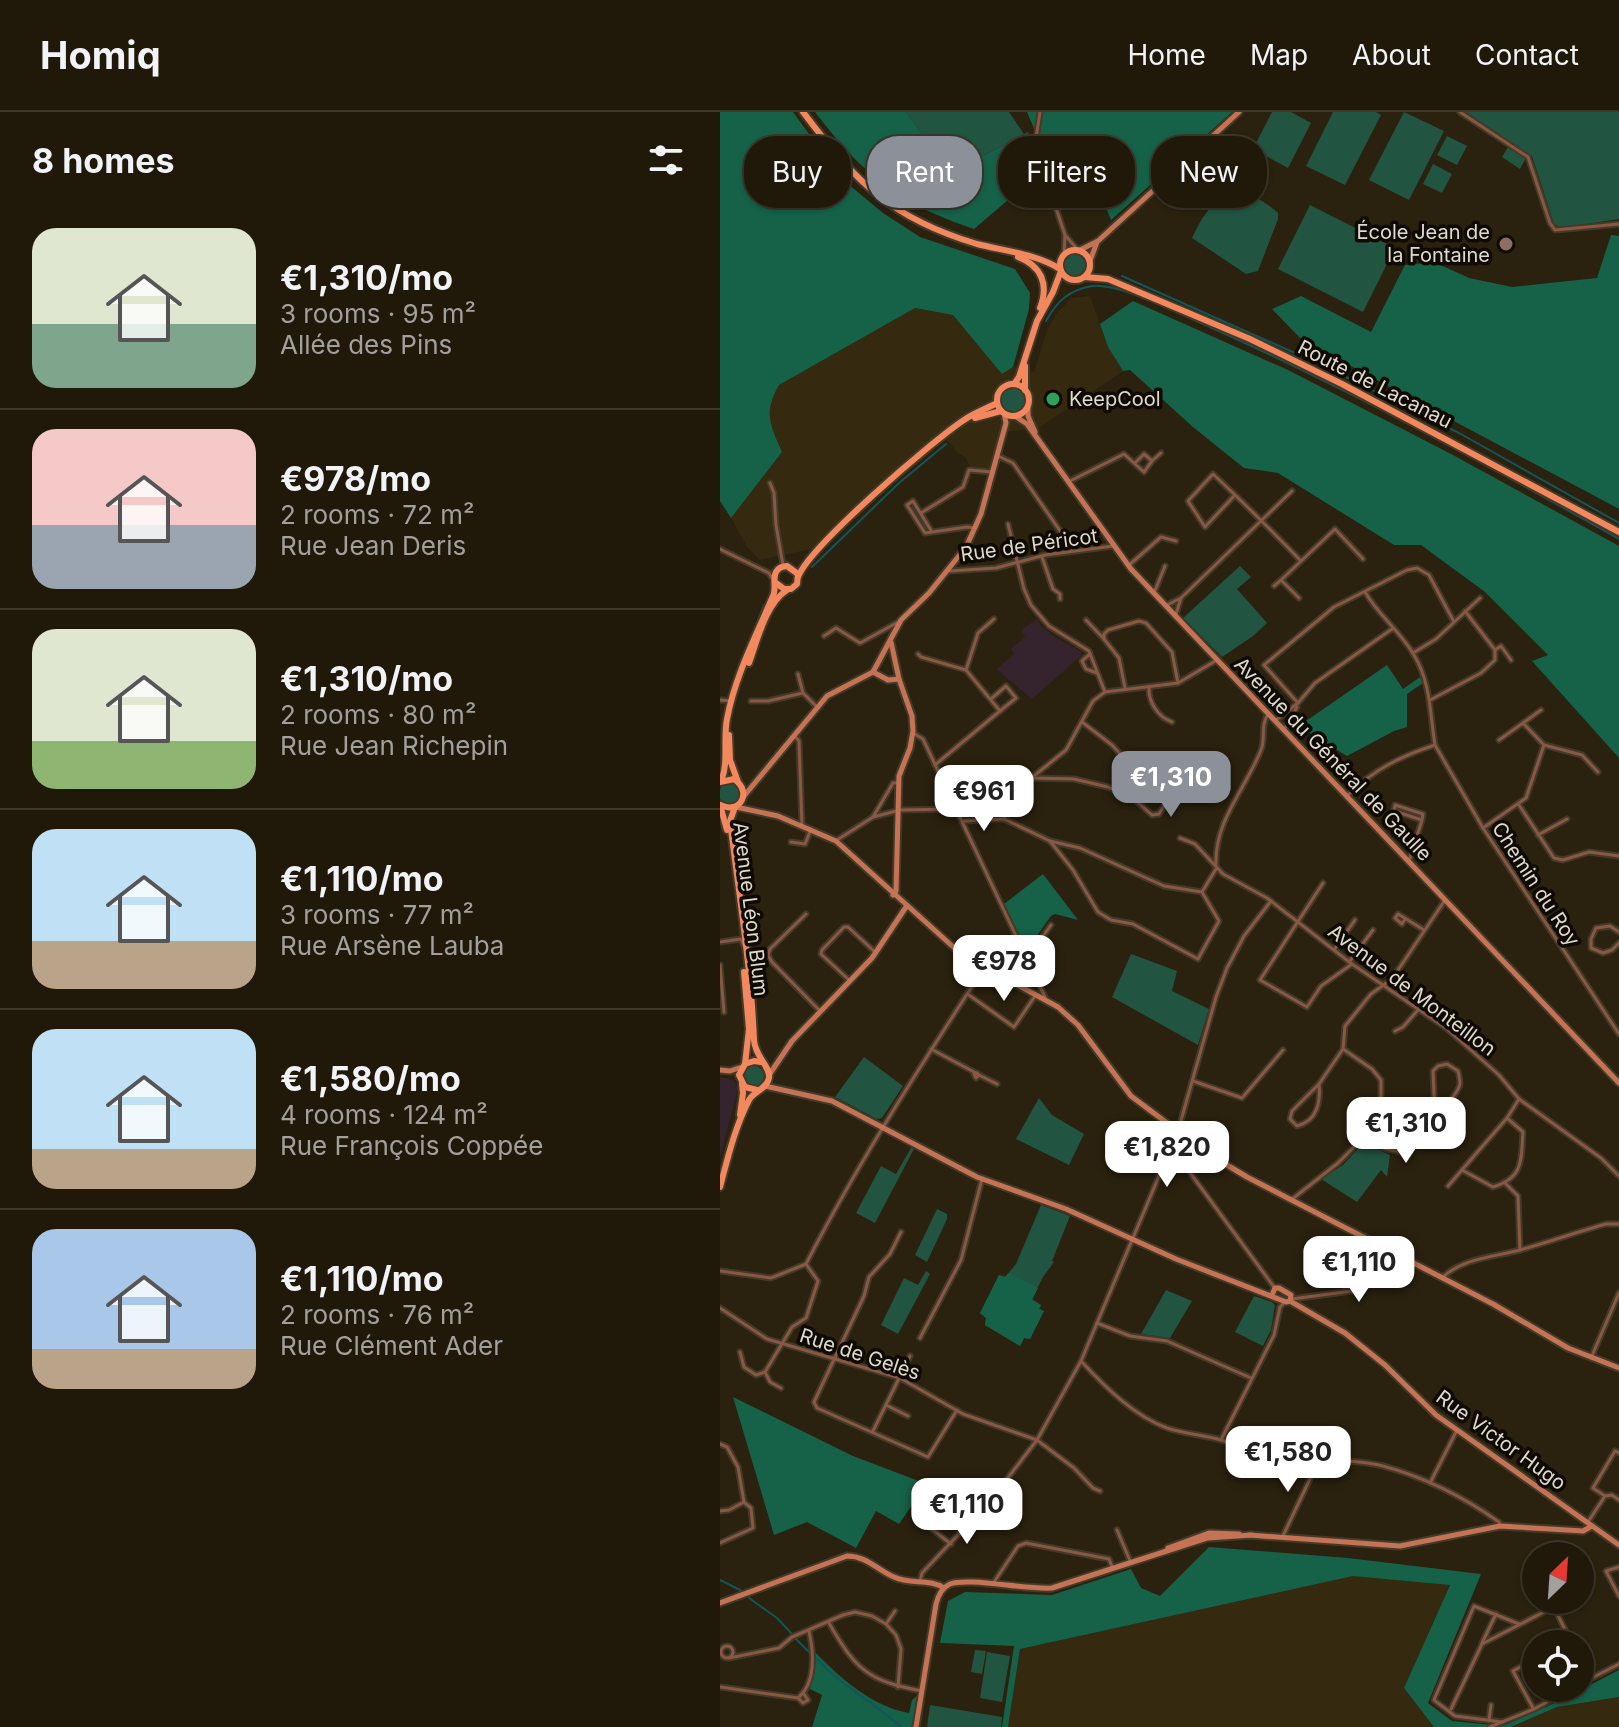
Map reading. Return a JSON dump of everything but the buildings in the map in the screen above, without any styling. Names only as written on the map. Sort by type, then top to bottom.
[{"type":"main road","points":[[720,805],[736,807],[744,797],[732,768],[728,747],[734,703],[769,614],[780,596],[794,587],[821,547],[904,468],[969,417],[997,403],[1001,389],[1014,384],[1026,355],[1034,319],[1044,298],[1044,282],[1030,262],[940,232],[890,206],[846,167],[803,112]]},
{"type":"main road","points":[[996,249],[1036,258],[1073,280]]},
{"type":"main road","points":[[1036,258],[1078,250],[1108,279]]},
{"type":"main road","points":[[1030,340],[1053,292],[1063,255]]},
{"type":"main road","points":[[1085,277],[1090,263]]},
{"type":"main road","points":[[1053,292],[1067,282],[1085,277],[1108,279]]},
{"type":"main road","name":"Route de Lacanau","points":[[1108,279],[1250,339],[1355,390],[1619,532]]},
{"type":"main road","points":[[944,435],[971,420],[1003,412],[1014,416],[1028,407],[1026,355]]},
{"type":"main road","points":[[1014,384],[1025,390]]},
{"type":"main road","points":[[997,403],[1003,412]]},
{"type":"main road","points":[[721,782],[731,701],[776,582],[784,567],[821,547]]},
{"type":"main road","points":[[784,567],[796,571],[798,577]]},
{"type":"main road","points":[[776,582],[780,588],[787,590]]},
{"type":"main road","points":[[721,782],[730,779],[739,782]]},
{"type":"main road","name":"Avenue Léon Blum","points":[[720,805],[727,825],[741,939],[749,1029],[744,1065]]},
{"type":"main road","name":"Avenue Léon Blum","points":[[736,807],[730,821],[755,1050],[764,1065]]},
{"type":"main road","points":[[720,1187],[740,1119],[757,1090],[767,1080],[764,1065],[754,1061],[744,1065],[740,1119]]},
{"type":"main road","points":[[741,1082],[749,1089],[757,1090]]},
{"type":"street","points":[[1040,112],[1035,145],[1065,235],[1078,250],[1098,241],[1239,112]]},
{"type":"street","points":[[1460,112],[1528,157],[1555,230],[1619,224]]},
{"type":"street","points":[[1063,255],[1065,235]]},
{"type":"street","points":[[1090,263],[1098,241]]},
{"type":"street","name":"Avenue du Général de Gaulle","points":[[1028,407],[1028,416],[1041,444]]},
{"type":"street","points":[[824,636],[836,628],[860,643],[901,620],[949,571],[975,528],[1006,423],[1003,412]]},
{"type":"street","points":[[1006,423],[1014,416]]},
{"type":"street","name":"Avenue du Général de Gaulle","points":[[1014,416],[1022,419],[1128,566],[1619,1083]]},
{"type":"street","points":[[1067,482],[1124,454],[1144,472],[1161,453]]},
{"type":"street","points":[[1135,463],[1144,454],[1152,461]]},
{"type":"street","points":[[998,456],[1013,463],[1074,551]]},
{"type":"street","points":[[921,513],[963,487],[969,470],[994,472]]},
{"type":"street","points":[[1205,527],[1188,501],[1215,472],[1301,561]]},
{"type":"street","points":[[769,573],[784,567],[770,483]]},
{"type":"street","points":[[1165,606],[1181,598],[1292,491]]},
{"type":"street","points":[[1200,532],[1235,495]]},
{"type":"street","points":[[932,532],[913,501],[907,505],[925,533],[975,528]]},
{"type":"street","points":[[1008,524],[1024,589],[1040,617],[1090,654],[1105,692]]},
{"type":"street","points":[[1274,586],[1339,524]]},
{"type":"street","points":[[1335,529],[1363,559]]},
{"type":"street","points":[[1128,566],[1161,537],[1176,541]]},
{"type":"street","name":"Rue de Péricot","points":[[949,571],[996,568],[1041,556],[1113,546]]},
{"type":"street","points":[[720,549],[769,573],[776,582]]},
{"type":"street","points":[[1041,556],[1060,599]]},
{"type":"street","points":[[1154,594],[1165,566]]},
{"type":"street","points":[[1298,703],[1264,665],[1334,607],[1407,570],[1423,569],[1454,622]]},
{"type":"street","points":[[1281,580],[1299,598]]},
{"type":"street","points":[[1347,797],[1362,781],[1387,764],[1435,745],[1423,672],[1413,653],[1376,611],[1365,592]]},
{"type":"street","points":[[1175,616],[1181,598]]},
{"type":"street","points":[[1413,653],[1436,639],[1480,598]]},
{"type":"street","points":[[1430,700],[1481,673],[1495,660],[1495,650],[1465,611]]},
{"type":"street","points":[[966,670],[978,633],[994,619]]},
{"type":"street","points":[[750,810],[744,797],[754,783],[827,696],[873,672],[901,620]]},
{"type":"street","points":[[1086,620],[1119,658],[1125,688]]},
{"type":"street","points":[[1104,639],[1108,630],[1139,621],[1146,623],[1172,652],[1178,683]]},
{"type":"street","points":[[1275,721],[1298,703],[1315,683],[1392,629]]},
{"type":"street","points":[[891,640],[899,679],[912,716],[913,733],[898,783],[896,891],[893,895]]},
{"type":"street","points":[[1495,650],[1501,646],[1511,660]]},
{"type":"street","points":[[918,654],[966,670],[1000,711]]},
{"type":"street","points":[[1090,654],[1082,661],[1086,669],[1098,673]]},
{"type":"street","points":[[1004,819],[1008,801],[1066,750],[1093,701],[1105,692],[1178,683],[1217,660]]},
{"type":"street","points":[[873,672],[889,681],[899,679]]},
{"type":"street","points":[[798,674],[803,693],[817,707]]},
{"type":"street","points":[[935,765],[1016,698],[1006,686],[991,699]]},
{"type":"street","points":[[1149,687],[1150,700],[1166,720],[1172,722]]},
{"type":"street","points":[[751,701],[768,701],[803,693]]},
{"type":"street","points":[[720,700],[731,701]]},
{"type":"street","points":[[1284,730],[1298,703]]},
{"type":"street","points":[[1499,740],[1541,710]]},
{"type":"street","points":[[1202,892],[1217,869],[1223,818],[1233,807],[1262,750],[1263,724],[1268,714]]},
{"type":"street","points":[[1031,778],[1074,779],[1096,784],[1126,794],[1152,815],[1159,814],[1170,796],[1168,791],[1139,774],[1112,745],[1082,722]]},
{"type":"street","points":[[1523,723],[1544,745],[1582,755],[1598,772]]},
{"type":"street","points":[[913,733],[923,739],[1045,997]]},
{"type":"street","points":[[794,735],[799,741],[802,826]]},
{"type":"street","name":"Chemin du Roy","points":[[1435,745],[1483,828],[1618,1032]]},
{"type":"street","points":[[1483,828],[1526,798],[1544,745]]},
{"type":"street","points":[[739,782],[754,783]]},
{"type":"street","points":[[873,817],[893,783],[898,783]]},
{"type":"street","points":[[1409,862],[1422,820],[1423,814],[1395,805],[1394,811],[1422,820]]},
{"type":"street","points":[[1519,805],[1554,858],[1563,860],[1589,852],[1619,856]]},
{"type":"street","points":[[736,807],[811,829],[836,841],[949,945],[984,968],[1045,997],[1078,1025],[1131,1096],[1207,1153],[1591,1358],[1619,1368]]},
{"type":"street","points":[[836,841],[873,817],[922,808],[951,811],[957,808]]},
{"type":"street","points":[[964,821],[1004,819],[1050,841],[1080,848],[1164,886],[1202,892]]},
{"type":"street","points":[[1538,835],[1567,819]]},
{"type":"street","points":[[791,842],[805,844],[811,829]]},
{"type":"street","name":"Avenue de Monteillon","points":[[1180,838],[1195,844],[1217,869],[1271,901],[1350,963],[1470,1047],[1519,1099],[1601,1158],[1619,1176]]},
{"type":"street","points":[[1050,841],[1073,870],[1098,912],[1111,920],[1133,924],[1198,959],[1219,921],[1202,892]]},
{"type":"street","points":[[1323,883],[1260,980],[1307,1007],[1321,986],[1350,963],[1373,930]]},
{"type":"street","points":[[1319,1084],[1317,1111],[1306,1124],[1297,1126],[1290,1119],[1292,1111],[1319,1084],[1343,1049],[1345,1026],[1371,994],[1392,979],[1445,900]]},
{"type":"street","points":[[920,1581],[922,1573],[990,1501],[1037,1440],[1081,1361],[1178,1131],[1227,968],[1244,936],[1271,901]]},
{"type":"street","points":[[767,1080],[792,1041],[876,953],[906,907]]},
{"type":"street","points":[[806,914],[770,949],[768,955],[821,1012]]},
{"type":"street","points":[[1405,919],[1424,930]]},
{"type":"street","points":[[1334,950],[1355,920]]},
{"type":"street","points":[[1024,954],[1034,949],[1051,925]]},
{"type":"street","points":[[1619,932],[1610,926],[1596,928],[1591,948],[1603,953],[1619,943]]},
{"type":"street","points":[[851,982],[821,954],[822,950],[844,927],[848,927],[876,953]]},
{"type":"street","points":[[720,942],[741,939],[746,948]]},
{"type":"street","points":[[720,965],[724,1012]]},
{"type":"street","points":[[720,1271],[771,1278],[806,1264],[882,1127],[984,968]]},
{"type":"street","points":[[967,994],[1014,1027],[1037,993]]},
{"type":"street","points":[[1395,1031],[1403,1027],[1418,1010]]},
{"type":"street","points":[[931,1049],[997,1084]]},
{"type":"street","points":[[1291,1200],[1338,1163],[1365,1136],[1381,1096],[1381,1080],[1372,1069],[1343,1049]]},
{"type":"street","points":[[1193,1081],[1242,1098],[1283,1050]]},
{"type":"street","points":[[764,1065],[776,1064]]},
{"type":"street","points":[[1365,1136],[1373,1144],[1403,1152],[1418,1141],[1460,1084],[1458,1071],[1447,1064],[1433,1071],[1435,1117]]},
{"type":"street","points":[[720,1072],[744,1065]]},
{"type":"street","points":[[720,1072],[741,1082]]},
{"type":"street","name":"Rue Victor Hugo","points":[[767,1080],[776,1087],[832,1101],[982,1179],[1066,1209],[1176,1259],[1261,1293],[1288,1292],[1289,1301],[1345,1333],[1385,1365],[1418,1400],[1457,1430],[1619,1545]]},
{"type":"street","points":[[1448,1186],[1507,1118],[1519,1099]]},
{"type":"street","points":[[1462,1170],[1493,1187],[1505,1183],[1521,1167],[1523,1132],[1507,1118]]},
{"type":"street","points":[[1171,1147],[1181,1153],[1191,1174],[1273,1292]]},
{"type":"street","points":[[920,1338],[961,1260],[982,1179]]},
{"type":"street","points":[[1505,1183],[1518,1196],[1520,1250]]},
{"type":"street","points":[[1443,1277],[1462,1264],[1606,1224],[1619,1224]]},
{"type":"street","points":[[901,1232],[890,1254],[869,1277],[864,1296],[814,1402],[817,1408],[928,1457],[957,1410]]},
{"type":"street","points":[[1221,1440],[1274,1335],[1280,1307],[1289,1301],[1359,1290],[1371,1284],[1396,1253]]},
{"type":"street","points":[[740,1352],[744,1367],[756,1375],[765,1372],[792,1327],[806,1318],[818,1281],[806,1264]]},
{"type":"street","points":[[1591,1358],[1619,1293]]},
{"type":"street","name":"Rue de Gelès","points":[[720,1308],[767,1339],[900,1378],[957,1410],[1037,1440],[1100,1491]]},
{"type":"street","points":[[1097,1323],[1130,1336],[1167,1341],[1251,1378]]},
{"type":"street","points":[[873,1432],[910,1356]]},
{"type":"street","points":[[1081,1361],[1119,1398],[1166,1427],[1221,1440],[1249,1452],[1272,1457],[1382,1466],[1430,1483],[1472,1505],[1500,1526]]},
{"type":"street","points":[[765,1372],[770,1382],[781,1388]]},
{"type":"street","points":[[888,1406],[908,1416]]},
{"type":"street","points":[[1430,1483],[1457,1430]]},
{"type":"street","points":[[720,1444],[727,1447],[738,1467],[744,1502],[751,1508],[753,1528],[720,1543]]},
{"type":"street","points":[[1619,1453],[1615,1451],[1593,1488],[1619,1500]]},
{"type":"street","points":[[1282,1539],[1318,1462]]},
{"type":"street","points":[[720,1603],[847,1556],[865,1559],[899,1579],[934,1583],[944,1588],[959,1583],[1030,1589],[1052,1588],[1207,1538],[1252,1535],[1412,1545],[1500,1526],[1583,1531],[1605,1496]]},
{"type":"street","points":[[720,1511],[744,1502]]},
{"type":"street","points":[[919,1519],[951,1544]]},
{"type":"street","points":[[1117,1530],[1131,1563]]},
{"type":"street","points":[[993,1585],[1021,1544],[1109,1559],[1113,1569]]},
{"type":"street","points":[[1619,1567],[1606,1571],[1619,1596]]},
{"type":"street","points":[[916,1727],[936,1604],[944,1588]]},
{"type":"street","points":[[1502,1722],[1455,1716],[1434,1700],[1474,1606],[1519,1624]]},
{"type":"street","points":[[886,1624],[895,1611]]},
{"type":"street","points":[[729,1658],[779,1648],[792,1637],[855,1612],[872,1616],[886,1624],[896,1635],[901,1649],[898,1687]]},
{"type":"street","points":[[1450,1711],[1496,1614]]},
{"type":"street","points":[[1482,1644],[1539,1614]]},
{"type":"street","points":[[829,1623],[844,1649],[861,1669],[878,1680],[922,1691]]},
{"type":"street","points":[[720,1687],[798,1698],[804,1694],[809,1683],[813,1664],[809,1631]]},
{"type":"street","points":[[1594,1676],[1619,1664]]},
{"type":"street","points":[[1522,1666],[1513,1671],[1522,1687]]},
{"type":"street","points":[[798,1698],[801,1703],[807,1702],[808,1697],[804,1694]]},
{"type":"street","points":[[1530,1702],[1534,1709]]},
{"type":"street","points":[[1490,1727],[1547,1702]]},
{"type":"street","points":[[1489,1720],[1491,1705]]},
{"type":"shaded area","points":[[1090,296],[1108,347],[1123,371],[1039,428],[1005,432],[994,472],[971,469],[966,458],[944,436],[904,468],[821,547],[760,560],[747,547],[731,518],[782,452],[770,425],[769,402],[779,385],[915,308],[953,315],[1002,373],[1013,367],[1034,372],[1046,333],[1056,314],[1071,298]]},
{"type":"shaded area","points":[[1037,619],[1041,626],[1081,651],[1082,655],[1032,699],[996,669],[1014,654],[1011,649],[1025,637],[1021,630]]},
{"type":"shaded area","points":[[720,1077],[733,1080],[738,1088],[720,1157]]},
{"type":"shaded area","points":[[1353,1575],[1450,1584],[1404,1688],[1434,1727],[1008,1727],[1020,1649]]},
{"type":"shaded area","points":[[1619,1697],[1619,1727],[1511,1727],[1557,1707]]},
{"type":"green space","points":[[720,112],[793,112],[811,136],[744,136],[744,208],[851,208],[851,186],[867,200],[867,208],[877,208],[920,237],[1015,269],[1030,293],[1029,309],[1013,367],[1002,374],[953,315],[915,308],[779,385],[771,403],[770,418],[782,452],[731,518],[720,501]]},
{"type":"green space","points":[[815,112],[906,112],[924,136],[867,136],[867,170],[851,155],[851,136],[833,134]]},
{"type":"green space","points":[[906,112],[1009,112],[1024,134],[998,136],[998,148],[982,156],[982,136],[924,136]]},
{"type":"green space","points":[[1027,112],[1232,112],[1205,136],[1151,136],[1151,184],[1135,199],[1135,136],[1037,136]]},
{"type":"green space","points":[[1272,112],[1291,112],[1311,123],[1288,168],[1267,157],[1267,136],[1260,136]]},
{"type":"green space","points":[[1333,112],[1376,112],[1381,115],[1345,185],[1306,166]]},
{"type":"green space","points":[[1404,112],[1444,131],[1409,200],[1369,180]]},
{"type":"green space","points":[[1466,112],[1619,112],[1619,219],[1562,228],[1554,224],[1532,156]]},
{"type":"green space","points":[[1447,136],[1467,146],[1457,165],[1437,155]]},
{"type":"green space","points":[[1508,147],[1526,158],[1520,169],[1502,157]]},
{"type":"green space","points":[[998,148],[999,208],[974,229],[924,209],[982,208],[982,156]]},
{"type":"green space","points":[[1433,164],[1452,174],[1442,193],[1423,184]]},
{"type":"green space","points":[[1267,204],[1278,213],[1258,271],[1246,274],[1192,238],[1210,208],[1267,208]]},
{"type":"green space","points":[[1310,205],[1395,248],[1363,312],[1278,269]]},
{"type":"green space","points":[[1106,208],[1124,208],[1111,220]]},
{"type":"green space","points":[[1611,235],[1619,236],[1619,509],[1302,340],[1272,309],[1301,296],[1371,332],[1405,265],[1434,262],[1469,278],[1512,287],[1597,278]]},
{"type":"green space","points":[[1075,252],[1084,256],[1088,265],[1084,274],[1075,278],[1066,274],[1062,265],[1066,256]]},
{"type":"green space","points":[[1133,301],[1288,370],[1453,455],[1619,546],[1619,758],[1532,661],[1548,655],[1485,592],[1421,545],[1394,545],[1278,473],[1244,468],[1130,370],[1123,371],[1108,347],[1100,324]]},
{"type":"green space","points":[[1013,388],[1024,395],[1025,400],[1018,411],[1013,412],[1002,405],[1001,400],[1008,389]]},
{"type":"green space","points":[[1240,566],[1251,577],[1237,589],[1267,623],[1222,657],[1183,618]]},
{"type":"green space","points":[[1387,665],[1403,689],[1420,677],[1423,683],[1407,694],[1407,727],[1347,756],[1295,724],[1296,717],[1306,721]]},
{"type":"green space","points":[[730,783],[740,790],[738,802],[730,805],[722,802],[722,786]]},
{"type":"green space","points":[[1043,874],[1078,920],[1055,914],[1051,916],[1026,951],[1004,904]]},
{"type":"green space","points":[[1131,954],[1177,971],[1172,991],[1209,1009],[1198,1045],[1112,997]]},
{"type":"green space","points":[[864,1057],[903,1086],[882,1118],[877,1119],[835,1097]]},
{"type":"green space","points":[[750,1066],[758,1066],[764,1076],[758,1086],[750,1086],[744,1080],[744,1072]]},
{"type":"green space","points":[[1039,1098],[1052,1115],[1084,1134],[1069,1165],[1016,1139]]},
{"type":"green space","points":[[1364,1142],[1390,1155],[1387,1177],[1381,1170],[1357,1202],[1321,1179],[1343,1165]]},
{"type":"green space","points":[[911,1148],[914,1149],[875,1223],[856,1213],[881,1166],[896,1174]]},
{"type":"green space","points":[[1041,1205],[1070,1216],[1054,1262],[1032,1299],[1044,1311],[1030,1339],[1024,1338],[1020,1346],[985,1325],[986,1318],[980,1313],[999,1275],[1005,1277],[1016,1264]]},
{"type":"green space","points":[[937,1209],[947,1214],[947,1219],[927,1262],[915,1255]]},
{"type":"green space","points":[[926,1271],[930,1274],[898,1334],[881,1325],[904,1278],[918,1285]]},
{"type":"green space","points":[[1009,1273],[1038,1288],[1032,1300],[1044,1311],[1030,1339],[1024,1338],[1020,1346],[985,1325],[986,1318],[980,1313],[999,1275],[1005,1277]]},
{"type":"green space","points":[[1166,1290],[1192,1301],[1170,1338],[1141,1334]]},
{"type":"green space","points":[[1254,1296],[1275,1305],[1271,1330],[1263,1346],[1235,1332]]},
{"type":"green space","points":[[733,1397],[853,1456],[937,1488],[928,1504],[917,1498],[899,1524],[876,1511],[856,1548],[807,1522],[774,1535]]},
{"type":"green space","points":[[1209,1547],[1348,1558],[1481,1574],[1428,1703],[1452,1721],[1503,1726],[1557,1702],[1588,1702],[1557,1707],[1511,1727],[1434,1727],[1404,1688],[1450,1585],[1353,1576],[1020,1649],[1008,1727],[1002,1727],[1014,1646],[940,1643],[948,1601],[965,1592],[1052,1595],[1131,1569],[1141,1588],[1160,1596]]},
{"type":"green space","points":[[975,1650],[986,1651],[982,1674],[971,1672]]},
{"type":"green space","points":[[815,1652],[846,1681],[883,1705],[909,1713],[912,1700],[918,1695],[913,1727],[812,1727],[822,1695],[810,1689]]},
{"type":"green space","points":[[987,1652],[1010,1656],[1002,1702],[980,1698]]},
{"type":"green space","points":[[1619,1670],[1619,1697],[1594,1701],[1594,1683]]},
{"type":"green space","points":[[930,1705],[1002,1717],[1001,1727],[927,1727]]},
{"type":"waterway","points":[[1122,276],[1324,366],[1459,433],[1619,523]]},
{"type":"waterway","points":[[1046,321],[1064,298],[1092,286],[1117,289],[1147,299],[1255,347],[1360,399],[1619,539]]},
{"type":"waterway","points":[[812,567],[899,483],[946,444]]},
{"type":"waterway","points":[[745,652],[764,605]]},
{"type":"waterway","points":[[729,696],[742,662]]},
{"type":"waterway","points":[[720,1580],[744,1592]]},
{"type":"waterway","points":[[749,1598],[777,1618],[792,1634]]},
{"type":"waterway","points":[[795,1638],[810,1653]]},
{"type":"waterway","points":[[814,1656],[901,1727]]},
{"type":"place","name":"École Jean de la Fontaine","points":[[1506,244]]},
{"type":"place","name":"KeepCool","points":[[1053,399]]}]
